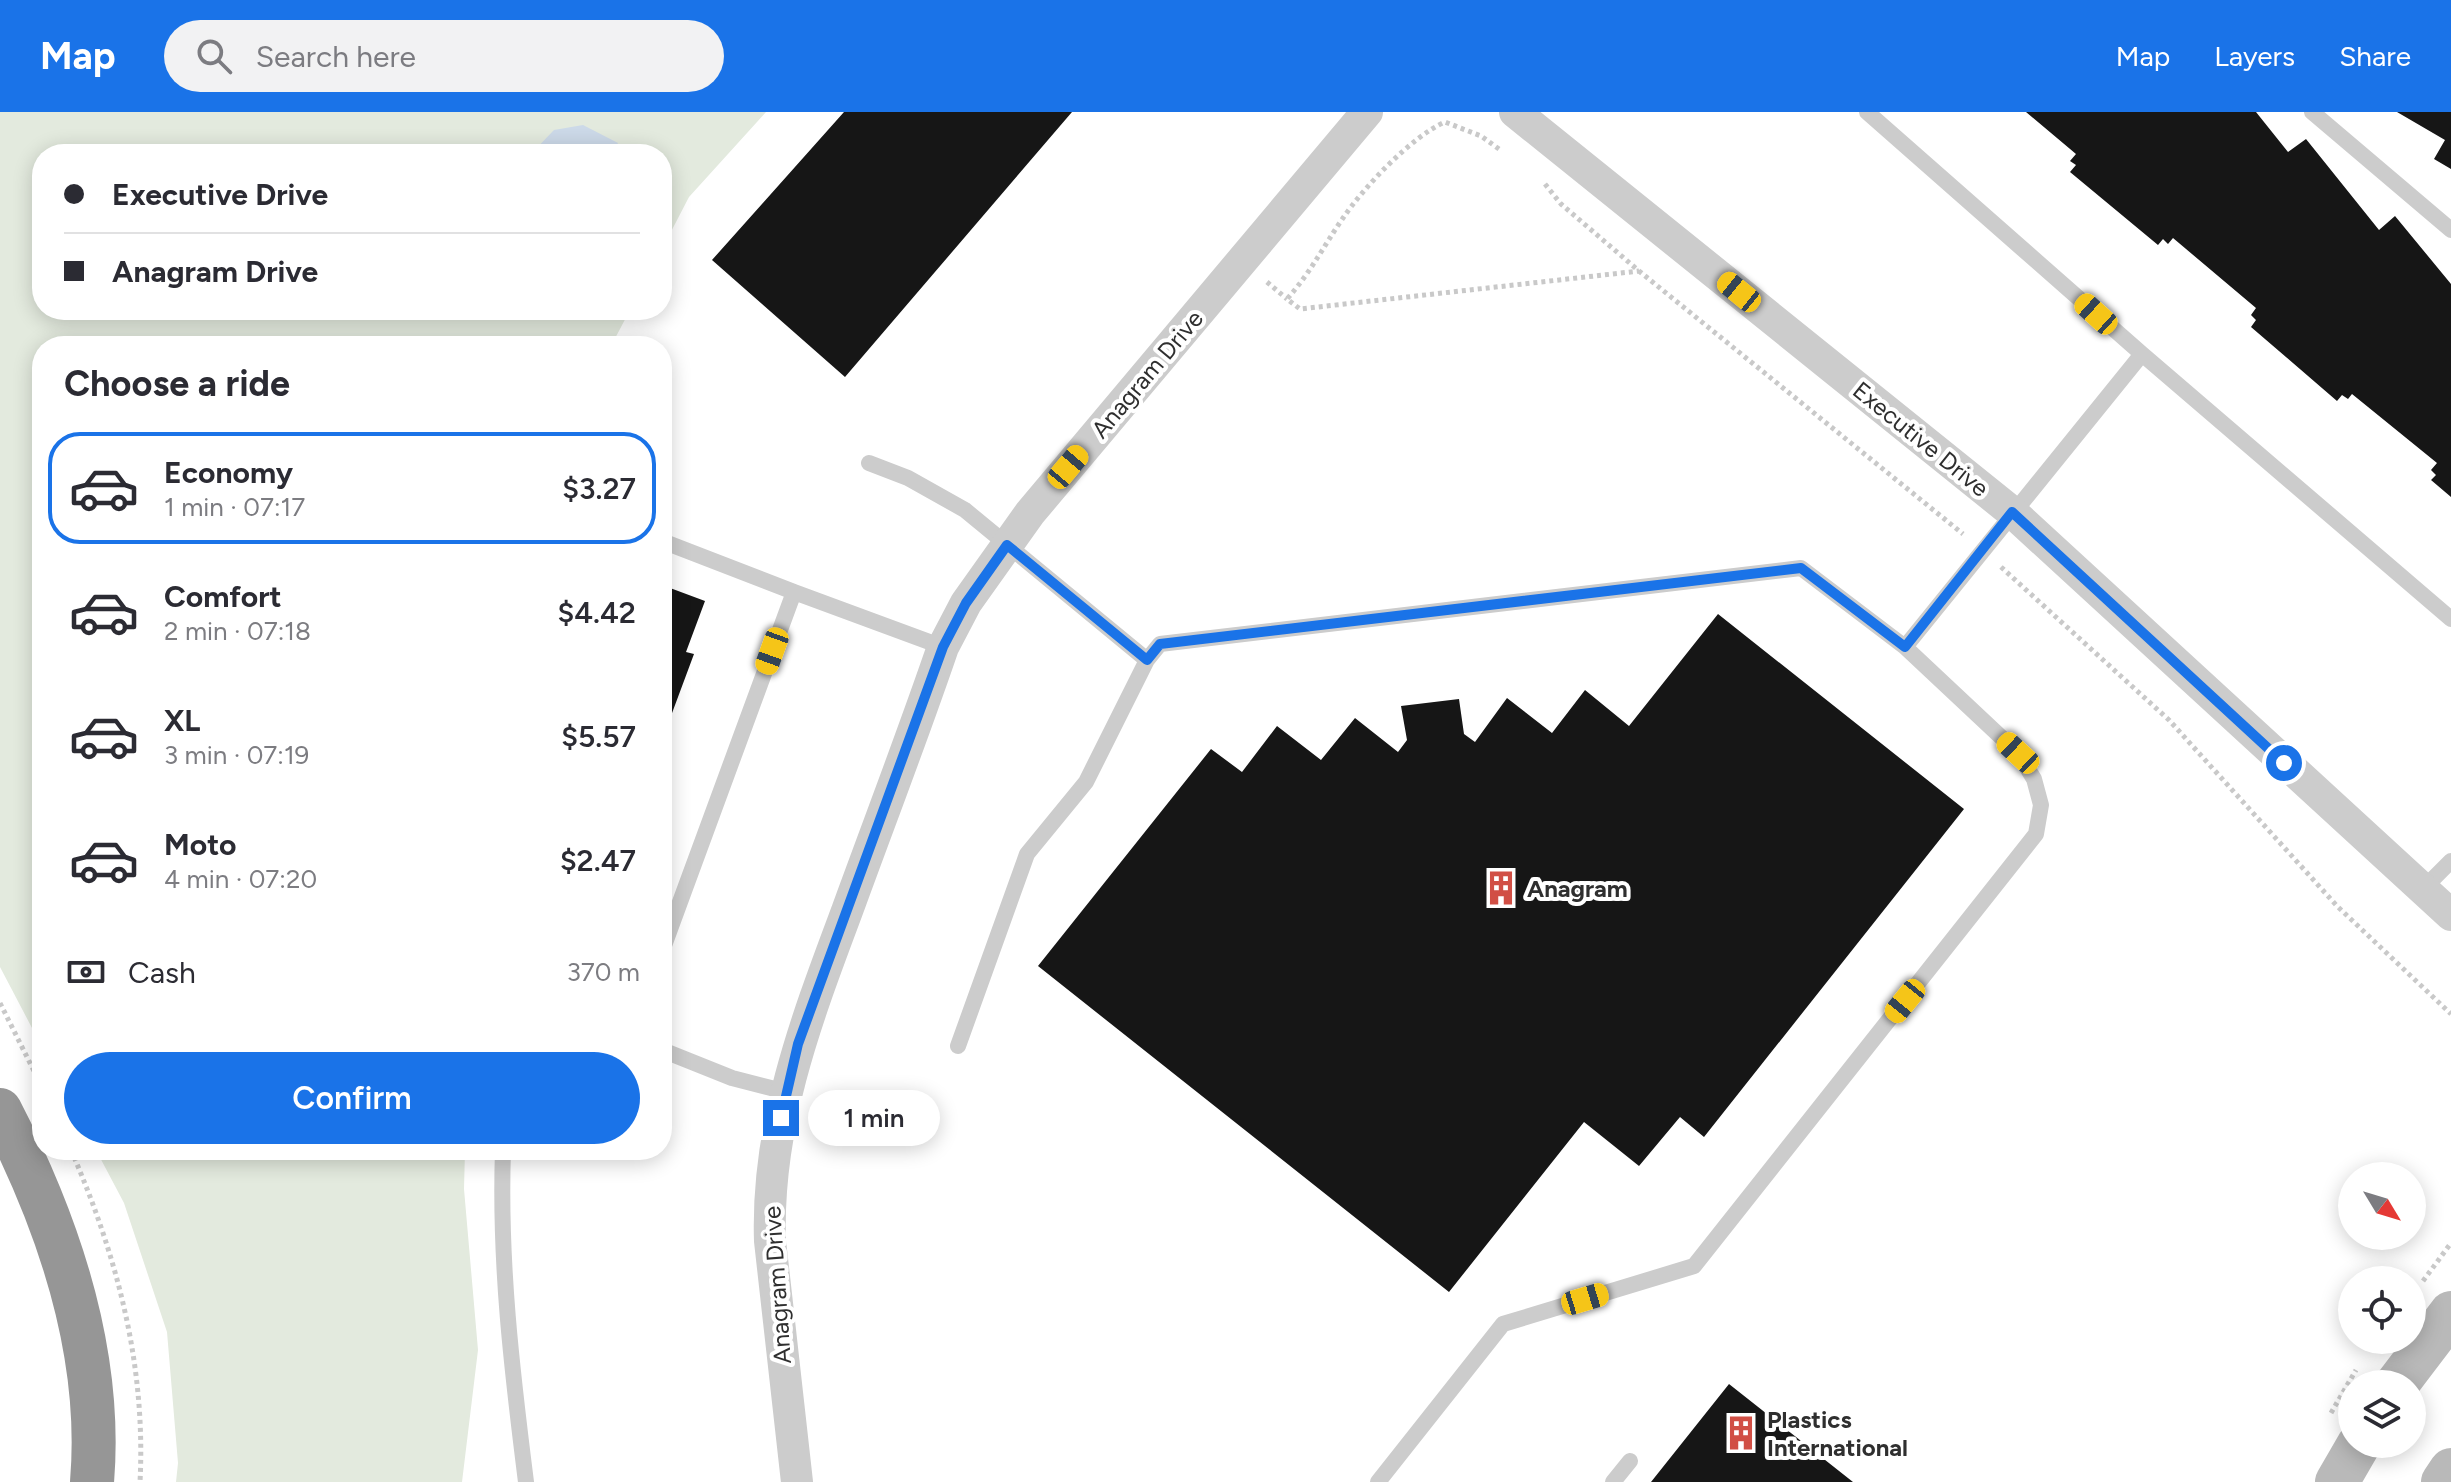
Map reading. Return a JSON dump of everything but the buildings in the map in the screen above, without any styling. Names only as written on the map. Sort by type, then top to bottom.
[{"type":"highway","points":[[0,1110],[28,1165],[66,1263],[89,1362],[95,1449],[92,1482]]},
{"type":"main road","points":[[2403,1370],[2435,1299]]},
{"type":"main road","points":[[2337,1482],[2351,1458]]},
{"type":"main road","points":[[2443,1482],[2451,1470]]},
{"type":"street","name":"Anagram Drive","points":[[797,1482],[786,1399],[769,1206],[774,1145],[798,1044],[943,647],[966,603],[1030,513],[1367,112]]},
{"type":"street","name":"Executive Drive","points":[[1515,112],[2012,512],[2451,915]]},
{"type":"lane","points":[[1867,112],[2142,354],[2451,619]]},
{"type":"lane","points":[[2312,112],[2451,230]]},
{"type":"lane","points":[[1905,647],[2142,354]]},
{"type":"lane","points":[[869,463],[908,478],[965,510],[1147,660]]},
{"type":"lane","points":[[672,545],[943,647]]},
{"type":"lane","points":[[958,1046],[1027,854],[1086,782],[1147,660],[1160,644],[1801,568],[1905,647],[2018,753],[2034,779],[2041,805],[2036,834],[1694,1266],[1503,1324],[1378,1482]]},
{"type":"lane","points":[[672,924],[794,592]]},
{"type":"lane","points":[[2422,890],[2451,861]]},
{"type":"lane","points":[[672,1054],[732,1078],[787,1092]]},
{"type":"lane","points":[[503,1160],[504,1270],[526,1482]]},
{"type":"lane","points":[[1613,1482],[1630,1461]]},
{"type":"path","points":[[1504,152],[1481,136],[1445,122],[1426,130],[1344,217],[1312,271],[1287,299],[1300,309],[1639,271]]},
{"type":"path","points":[[1538,177],[1561,204],[1639,271],[1982,550],[2169,720],[2337,906],[2451,1014]]},
{"type":"path","points":[[0,1003],[32,1067]]},
{"type":"path","points":[[2435,1299],[2451,1243]]},
{"type":"shaded area","points":[[0,112],[766,112],[689,197],[672,230],[672,144],[32,144],[32,320],[625,320],[616,336],[32,336],[32,1028],[0,967]]},
{"type":"shaded area","points":[[101,1160],[465,1160],[464,1189],[478,1350],[462,1482],[176,1482],[178,1463],[167,1332],[124,1203]]},
{"type":"water","points":[[583,125],[618,143],[541,144],[554,130]]},
{"type":"place","name":"Anagram","points":[[1501,888]]},
{"type":"place","name":"Plastics International","points":[[1741,1433]]},
{"type":"route","points":[[781,1118],[798,1044],[943,647],[966,603],[1007,545],[1147,660],[1160,644],[1801,568],[1905,647],[2012,512],[2284,763]]}]
